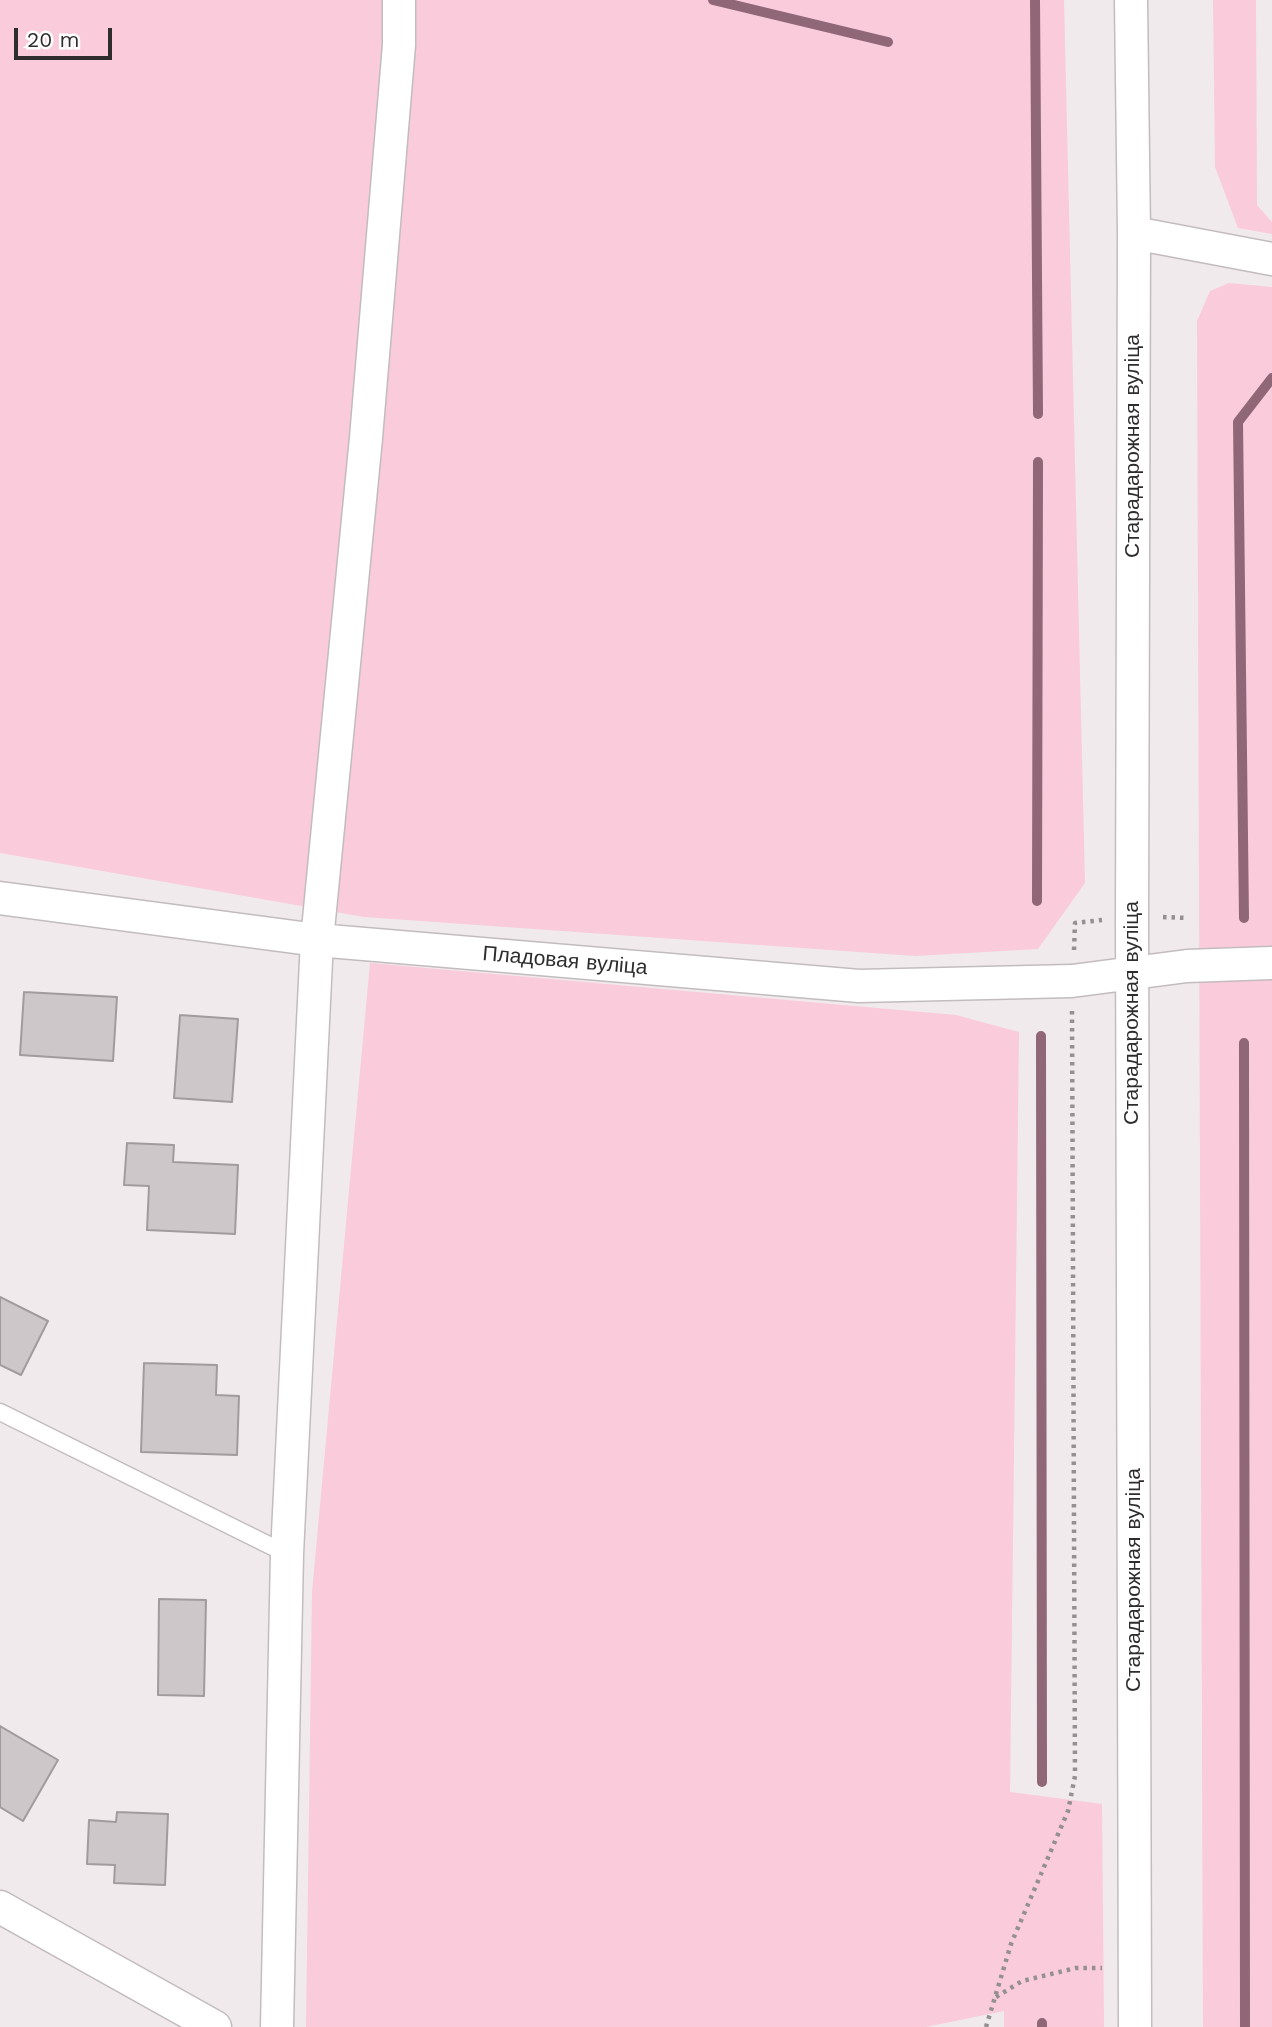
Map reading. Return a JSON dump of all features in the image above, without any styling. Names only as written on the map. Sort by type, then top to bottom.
[{"type":"street","points":[[277,2027],[287,1555],[317,940],[368,411],[399,45],[399,0]]},
{"type":"street","name":"Старадарожная вуліца","points":[[1131,0],[1134,233],[1132,974],[1135,2027]]},
{"type":"street","points":[[1134,233],[1272,259]]},
{"type":"street","name":"Пладовая вуліца","points":[[0,898],[317,940],[859,986],[1072,981],[1187,966],[1272,963]]},
{"type":"street","points":[[0,1907],[215,2027]]},
{"type":"lane","points":[[0,1412],[287,1555]]},
{"type":"path","points":[[986,2027],[1011,1944],[1068,1811],[1075,1776],[1072,981],[1075,923],[1132,917],[1187,918]]},
{"type":"path","points":[[996,1997],[1023,1980],[1076,1968],[1135,1966]]},
{"type":"shaded area","points":[[0,0],[1064,0],[1085,883],[1038,949],[915,956],[364,917],[0,853]]},
{"type":"shaded area","points":[[1213,0],[1256,0],[1257,205],[1272,222],[1272,234],[1238,228],[1215,167]]},
{"type":"shaded area","points":[[1229,283],[1272,287],[1272,2027],[1203,2027],[1197,321],[1210,291]]},
{"type":"shaded area","points":[[370,963],[956,1015],[1019,1032],[1010,1792],[1102,1804],[1104,2027],[1004,2027],[1004,2011],[926,2027],[306,2027],[312,1592]]},
{"type":"building","points":[[24,992],[117,997],[113,1061],[20,1055]]},
{"type":"building","points":[[180,1015],[238,1019],[232,1102],[174,1098]]},
{"type":"building","points":[[127,1143],[174,1145],[173,1162],[238,1165],[235,1234],[147,1230],[149,1186],[124,1185]]},
{"type":"building","points":[[0,1297],[48,1321],[21,1375],[0,1365]]},
{"type":"building","points":[[144,1363],[217,1365],[216,1395],[239,1396],[237,1455],[141,1452]]},
{"type":"building","points":[[159,1599],[206,1600],[204,1696],[158,1695]]},
{"type":"building","points":[[0,1726],[58,1760],[23,1821],[0,1807]]},
{"type":"building","points":[[117,1812],[168,1814],[165,1885],[114,1883],[115,1865],[87,1864],[89,1820],[116,1822]]},
{"type":"waterway","points":[[713,0],[888,42]]},
{"type":"waterway","points":[[1035,0],[1038,414]]},
{"type":"waterway","points":[[1244,918],[1238,422],[1272,378]]},
{"type":"waterway","points":[[1037,901],[1038,462]]},
{"type":"waterway","points":[[1041,1036],[1042,1782]]},
{"type":"waterway","points":[[1244,1043],[1245,2027]]}]
